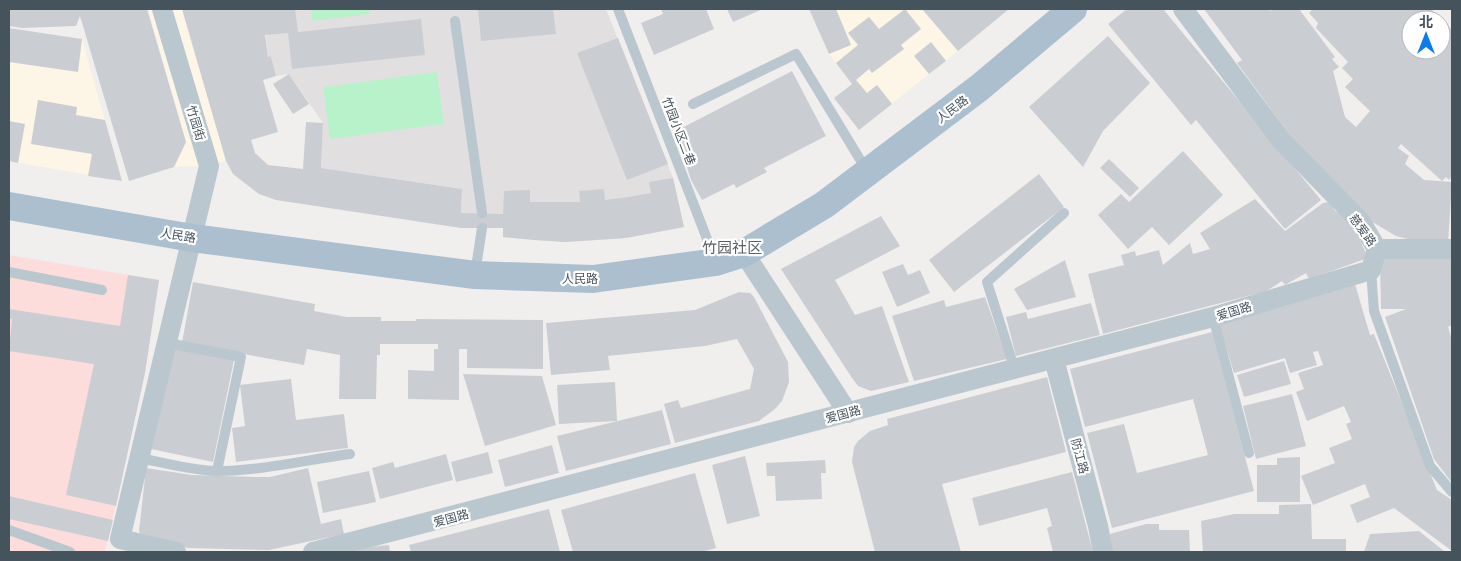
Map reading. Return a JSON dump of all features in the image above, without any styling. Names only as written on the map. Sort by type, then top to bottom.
[{"type":"main road","name":"人民路","points":[[9,206],[192,238],[475,275],[593,279],[716,262],[744,253],[824,205],[979,88],[1073,9]]},
{"type":"street","name":"竹园街","points":[[162,9],[209,166],[192,238]]},
{"type":"street","name":"慈爱路","points":[[1183,9],[1281,140],[1360,222],[1377,248],[1371,270]]},
{"type":"street","points":[[176,552],[120,540],[192,238]]},
{"type":"street","points":[[1377,248],[1452,249]]},
{"type":"street","points":[[744,253],[848,413]]},
{"type":"street","name":"爱国路","points":[[313,552],[1213,318],[1371,270]]},
{"type":"street","name":"防江路","points":[[1054,359],[1098,526],[1103,552]]},
{"type":"lane","name":"竹园小区二巷","points":[[618,9],[716,262]]},
{"type":"lane","points":[[455,21],[482,213]]},
{"type":"lane","points":[[692,104],[796,54],[868,172]]},
{"type":"lane","points":[[1015,370],[987,282],[1064,212]]},
{"type":"lane","points":[[475,275],[482,228]]},
{"type":"lane","name":"慈爱路","points":[[1371,270],[1374,310],[1430,466],[1452,492]]},
{"type":"lane","points":[[9,272],[102,290]]},
{"type":"lane","points":[[1213,318],[1249,453]]},
{"type":"lane","points":[[168,343],[242,358],[217,471]]},
{"type":"lane","points":[[140,458],[194,469],[217,471],[350,454]]},
{"type":"lane","points":[[9,530],[70,552]]},
{"type":"shaded area","points":[[148,9],[182,9],[226,161],[209,166],[174,167],[186,142]]},
{"type":"shaded area","points":[[263,9],[606,9],[673,178],[684,227],[626,238],[565,242],[503,237],[503,228],[461,228],[462,189],[321,168],[323,123],[289,74],[276,76],[271,56],[268,57]]},
{"type":"shaded area","points":[[809,9],[922,9],[958,51],[859,130],[834,98],[852,83],[829,54]]},
{"type":"shaded area","points":[[9,28],[82,39],[122,181],[9,161]]},
{"type":"shaded area","points":[[9,255],[159,280],[145,373],[105,552],[9,552]]},
{"type":"green space","points":[[311,9],[369,9],[369,14],[312,21]]},
{"type":"green space","points":[[437,72],[444,124],[330,139],[323,87]]},
{"type":"building","points":[[9,9],[147,9],[186,142],[174,167],[129,181],[80,16],[76,26],[22,28],[9,26]]},
{"type":"building","points":[[182,9],[295,9],[298,32],[421,19],[425,55],[292,69],[288,33],[265,35],[268,57],[271,56],[276,76],[263,80],[278,132],[251,140],[255,153],[268,165],[303,169],[306,122],[323,123],[321,168],[462,189],[461,213],[503,214],[504,191],[530,190],[530,202],[580,202],[579,191],[604,189],[605,200],[628,197],[651,193],[649,182],[673,178],[684,227],[626,238],[565,242],[534,240],[503,237],[503,228],[461,228],[276,200],[259,194],[233,174],[226,161]]},
{"type":"building","points":[[478,9],[553,9],[556,34],[481,41]]},
{"type":"building","points":[[661,9],[706,9],[714,29],[654,55],[641,23],[663,14]]},
{"type":"building","points":[[727,9],[763,9],[733,22]]},
{"type":"building","points":[[809,9],[836,9],[851,45],[829,54]]},
{"type":"building","points":[[905,9],[921,29],[901,45],[904,49],[872,73],[869,69],[856,80],[867,93],[877,85],[892,104],[859,130],[834,98],[852,84],[836,63],[858,45],[848,33],[869,17],[879,29]]},
{"type":"building","points":[[922,9],[1009,9],[958,51]]},
{"type":"building","points":[[1127,9],[1163,9],[1321,200],[1285,229],[1196,120],[1191,125],[1108,24]]},
{"type":"building","points":[[1204,9],[1269,9],[1270,11],[1274,9],[1299,9],[1335,57],[1332,59],[1339,67],[1333,71],[1345,117],[1356,127],[1370,111],[1345,87],[1353,79],[1342,68],[1348,62],[1316,28],[1318,23],[1309,13],[1313,9],[1431,9],[1401,10],[1401,60],[1451,60],[1452,30],[1452,176],[1449,180],[1446,177],[1442,181],[1401,144],[1398,148],[1409,156],[1405,164],[1424,180],[1452,182],[1448,243],[1415,241],[1396,236],[1369,220],[1291,137],[1237,63],[1242,60]]},
{"type":"building","points":[[9,28],[82,39],[78,72],[9,62]]},
{"type":"building","points":[[1108,36],[1150,83],[1103,131],[1083,167],[1029,107]]},
{"type":"building","points":[[618,38],[668,164],[627,180],[577,53]]},
{"type":"building","points":[[931,42],[946,61],[929,74],[914,56]]},
{"type":"building","points":[[792,71],[826,136],[764,168],[767,172],[736,188],[734,184],[702,200],[691,180],[676,131]]},
{"type":"building","points":[[289,74],[309,104],[293,114],[273,84]]},
{"type":"building","points":[[38,100],[77,107],[76,115],[105,120],[122,181],[88,176],[92,154],[31,144]]},
{"type":"building","points":[[9,121],[25,124],[18,163],[9,161]]},
{"type":"building","points":[[1183,151],[1223,195],[1169,245],[1152,227],[1128,249],[1098,215],[1121,194],[1129,202]]},
{"type":"building","points":[[1109,159],[1139,188],[1130,197],[1100,168]]},
{"type":"building","points":[[1039,174],[1064,207],[954,292],[929,260]]},
{"type":"building","points":[[1255,199],[1285,231],[1323,203],[1329,202],[1336,212],[1340,210],[1353,224],[1368,258],[1309,279],[1306,273],[1285,285],[1282,281],[1257,297],[1255,294],[1103,334],[1088,274],[1124,265],[1121,255],[1135,251],[1136,256],[1159,250],[1163,265],[1190,243],[1193,254],[1210,249],[1200,233]]},
{"type":"building","points":[[881,216],[900,246],[835,280],[855,315],[882,306],[909,382],[871,391],[858,386],[852,378],[781,269]]},
{"type":"building","points":[[1452,257],[1452,325],[1448,327],[1452,340],[1452,483],[1434,459],[1385,317],[1406,309],[1381,309],[1380,258]]},
{"type":"building","points":[[1065,260],[1076,297],[1027,310],[1014,289]]},
{"type":"building","points":[[903,264],[908,275],[920,270],[930,293],[897,307],[882,272]]},
{"type":"building","points":[[128,275],[159,280],[145,373],[116,506],[66,495],[94,364],[9,351],[12,319],[9,318],[9,309],[120,326]]},
{"type":"building","points":[[193,282],[315,304],[314,311],[347,317],[381,317],[381,321],[416,321],[416,319],[543,320],[543,369],[467,368],[467,349],[459,349],[459,400],[408,399],[408,370],[434,371],[434,349],[438,349],[438,344],[380,344],[380,355],[377,355],[376,399],[339,399],[340,355],[307,349],[304,365],[182,343]]},
{"type":"building","points":[[1355,284],[1370,335],[1374,334],[1437,490],[1452,500],[1452,551],[1394,508],[1357,523],[1350,505],[1370,497],[1365,484],[1313,505],[1301,476],[1335,463],[1329,448],[1352,439],[1346,424],[1351,422],[1344,406],[1307,421],[1296,392],[1304,389],[1298,373],[1323,365],[1318,351],[1313,352],[1317,365],[1290,373],[1285,358],[1234,373],[1219,324]]},
{"type":"building","points":[[739,292],[750,293],[754,297],[788,362],[789,382],[782,401],[759,421],[675,443],[664,404],[678,400],[681,408],[750,389],[754,369],[737,339],[705,346],[608,356],[610,370],[551,375],[546,323],[695,310]]},
{"type":"building","points":[[985,297],[1007,359],[914,381],[892,316],[944,300],[946,307]]},
{"type":"building","points":[[1091,303],[1100,335],[1016,356],[1006,317],[1026,312],[1028,319]]},
{"type":"building","points":[[1212,332],[1254,491],[1112,528],[1087,433],[1124,424],[1137,473],[1208,455],[1193,399],[1085,427],[1070,369]]},
{"type":"building","points":[[173,347],[234,360],[213,462],[151,449]]},
{"type":"building","points":[[1284,361],[1291,384],[1244,397],[1237,375]]},
{"type":"building","points":[[463,374],[542,376],[556,425],[485,446]]},
{"type":"building","points":[[1047,377],[1066,452],[942,484],[961,552],[875,552],[852,462],[854,447],[858,441],[870,431],[888,425],[887,419]]},
{"type":"building","points":[[291,379],[296,420],[344,414],[348,448],[236,462],[232,428],[245,426],[240,385]]},
{"type":"building","points":[[615,382],[617,421],[559,424],[557,385]]},
{"type":"building","points":[[1292,394],[1306,446],[1256,459],[1243,406]]},
{"type":"building","points":[[662,410],[671,444],[566,471],[557,436]]},
{"type":"building","points":[[552,445],[559,473],[505,487],[498,460]]},
{"type":"building","points":[[488,452],[493,473],[456,482],[451,462]]},
{"type":"building","points":[[446,454],[453,480],[380,499],[372,468],[393,462],[395,468]]},
{"type":"building","points":[[745,456],[760,516],[727,524],[712,465]]},
{"type":"building","points":[[1300,457],[1300,502],[1257,502],[1257,465],[1277,465],[1277,458]]},
{"type":"building","points":[[825,460],[826,473],[821,473],[822,499],[776,501],[775,476],[767,476],[766,463]]},
{"type":"building","points":[[146,468],[192,475],[270,477],[308,468],[321,524],[341,519],[344,534],[269,550],[189,548],[149,542],[142,538],[139,531]]},
{"type":"building","points":[[369,471],[376,502],[323,513],[317,482]]},
{"type":"building","points":[[1072,472],[1093,552],[1053,552],[1047,528],[1052,526],[1047,508],[979,526],[972,498]]},
{"type":"building","points":[[695,473],[716,548],[701,552],[573,552],[561,510]]},
{"type":"building","points":[[9,496],[113,520],[108,541],[9,519]]},
{"type":"building","points":[[1311,504],[1312,539],[1346,539],[1346,552],[1203,552],[1201,521],[1234,514],[1279,514],[1279,505]]},
{"type":"building","points":[[549,509],[560,552],[411,552],[409,545]]},
{"type":"building","points":[[1146,524],[1159,524],[1159,530],[1189,530],[1190,552],[1111,552],[1110,534]]},
{"type":"building","points":[[1419,531],[1445,552],[1364,552],[1370,534]]},
{"type":"building","points":[[389,545],[390,552],[359,552],[358,548]]},
{"type":"district","name":"竹园社区","points":[[732,247]]}]
